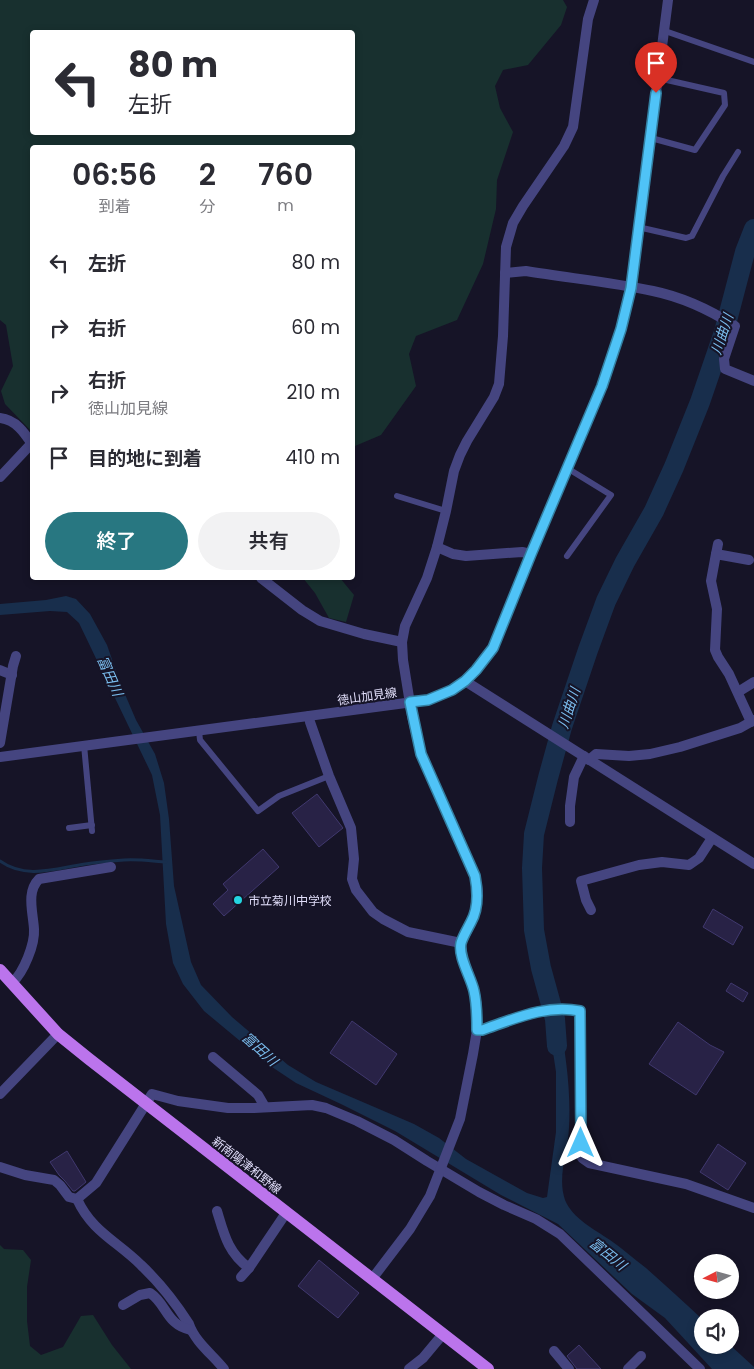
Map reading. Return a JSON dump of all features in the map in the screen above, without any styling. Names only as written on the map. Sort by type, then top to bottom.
[{"type":"main road","name":"新南陽津和野線","points":[[0,970],[58,1034],[488,1369]]},
{"type":"street","points":[[372,1279],[410,1229],[430,1196],[460,1119],[474,1054],[477,1030],[476,998],[462,956],[461,943],[473,919],[478,891],[475,876],[421,754],[410,702],[402,642],[406,626],[427,578],[437,547],[454,472],[460,455],[494,397],[499,384],[503,344],[506,247],[513,222],[564,146],[573,126],[588,19],[594,0]]},
{"type":"street","name":"徳山加見線","points":[[0,757],[428,700],[452,690],[476,670],[493,648],[602,386],[621,329],[631,288],[668,0]]},
{"type":"street","points":[[505,273],[526,272],[654,291],[720,316],[735,326],[724,359],[726,369],[754,381]]},
{"type":"street","points":[[0,418],[15,423],[30,442]]},
{"type":"street","points":[[0,477],[30,446]]},
{"type":"street","points":[[570,822],[574,777],[576,770],[586,758],[596,754],[629,756],[650,754],[680,747],[740,728],[753,721],[715,650],[717,609],[711,581],[718,544]]},
{"type":"street","points":[[437,547],[453,554],[466,556],[522,552],[531,554]]},
{"type":"street","points":[[716,554],[749,560]]},
{"type":"street","points":[[264,580],[302,610],[320,621],[364,634],[402,642]]},
{"type":"street","points":[[0,744],[16,656]]},
{"type":"street","points":[[0,670],[12,675]]},
{"type":"street","points":[[465,681],[754,864]]},
{"type":"street","points":[[738,692],[754,682]]},
{"type":"street","points":[[309,716],[329,776],[352,828],[354,859],[352,879],[356,890],[373,912],[408,932],[461,943]]},
{"type":"street","points":[[591,910],[581,881],[640,864],[662,862],[689,864],[698,858],[712,838]]},
{"type":"street","points":[[12,983],[17,978],[34,940],[31,895],[34,884],[38,879],[111,867]]},
{"type":"street","points":[[477,1030],[536,1012],[566,1008],[580,1011],[582,1158],[589,1163],[686,1184],[754,1208]]},
{"type":"street","points":[[0,1094],[58,1034]]},
{"type":"street","points":[[213,1057],[258,1095],[265,1107]]},
{"type":"street","points":[[77,1199],[96,1183],[152,1094],[178,1101],[228,1108],[312,1105],[326,1108],[394,1140],[427,1161],[441,1166],[504,1205],[536,1219],[560,1234],[700,1369]]},
{"type":"street","points":[[0,1166],[25,1175],[54,1180],[69,1197],[77,1199],[82,1209],[99,1231],[139,1263],[164,1288],[189,1324],[191,1330],[209,1354],[224,1369]]},
{"type":"street","points":[[217,1210],[226,1242],[240,1261],[249,1268]]},
{"type":"street","points":[[241,1277],[286,1213]]},
{"type":"street","points":[[123,1305],[140,1295],[150,1293],[170,1318],[182,1328],[191,1330]]},
{"type":"street","points":[[409,1369],[423,1358],[443,1334]]},
{"type":"street","points":[[554,1351],[569,1369]]},
{"type":"street","points":[[628,1369],[641,1356]]},
{"type":"lane","points":[[665,31],[754,62]]},
{"type":"lane","points":[[651,138],[695,150],[725,106],[724,93],[658,78]]},
{"type":"lane","points":[[638,227],[686,238],[692,236],[723,176],[738,152]]},
{"type":"lane","points":[[567,468],[611,495],[567,556]]},
{"type":"lane","points":[[397,496],[446,510]]},
{"type":"lane","points":[[199,731],[200,740],[258,811],[279,796],[329,776]]},
{"type":"lane","points":[[69,828],[92,828],[84,745]]},
{"type":"green space","points":[[0,0],[563,0],[567,7],[561,25],[528,65],[503,70],[495,86],[500,108],[513,132],[497,180],[496,209],[483,264],[457,320],[416,336],[409,354],[416,386],[381,435],[355,446],[355,145],[30,145],[30,430],[5,404],[1,391],[13,366],[6,325],[0,320]]},
{"type":"green space","points":[[305,580],[342,580],[354,595],[346,622],[329,618],[315,593]]},
{"type":"green space","points":[[0,1245],[4,1249],[23,1250],[31,1260],[27,1287],[27,1321],[30,1346],[41,1355],[63,1347],[81,1316],[93,1315],[112,1345],[131,1369],[0,1369]]},
{"type":"water","name":"富田川","points":[[66,596],[76,599],[90,614],[107,645],[136,720],[155,754],[164,783],[174,886],[191,962],[201,985],[232,1017],[288,1065],[316,1082],[414,1124],[439,1138],[466,1159],[527,1193],[543,1198],[547,1197],[556,1132],[556,1072],[548,1019],[559,1018],[569,1087],[569,1128],[562,1173],[565,1200],[573,1213],[584,1223],[646,1268],[694,1312],[694,1349],[665,1318],[632,1294],[558,1224],[501,1195],[395,1131],[296,1083],[269,1065],[204,1011],[183,984],[173,963],[166,924],[160,815],[152,775],[79,623],[67,612],[50,611],[0,615],[0,604],[46,600]]},
{"type":"water","points":[[739,1353],[754,1367],[754,1369],[712,1369],[698,1354]]},
{"type":"building","points":[[317,794],[343,828],[319,847],[292,813]]},
{"type":"building","points":[[263,849],[279,867],[224,916],[213,904],[228,890],[223,884]]},
{"type":"building","points":[[713,909],[743,927],[733,945],[703,927]]},
{"type":"building","points":[[731,983],[748,993],[743,1002],[726,991]]},
{"type":"building","points":[[352,1021],[397,1054],[376,1085],[330,1053]]},
{"type":"building","points":[[678,1022],[710,1045],[724,1052],[696,1095],[649,1064]]},
{"type":"building","points":[[718,1144],[746,1163],[728,1190],[700,1172]]},
{"type":"building","points":[[67,1151],[86,1182],[75,1191],[59,1175],[50,1162]]},
{"type":"building","points":[[319,1260],[359,1293],[338,1318],[298,1286]]},
{"type":"building","points":[[579,1345],[601,1369],[577,1369],[567,1356]]},
{"type":"waterway","name":"川曲川","points":[[557,1046],[555,1019],[541,968],[534,930],[532,868],[534,834],[562,727],[588,650],[606,601],[625,562],[654,511],[700,402],[724,332],[745,252],[754,229]]},
{"type":"waterway","points":[[0,861],[10,867],[31,871],[53,870],[90,863],[124,860],[166,862]]},
{"type":"place","name":"市立菊川中学校","points":[[238,900]]},
{"type":"route","points":[[581,1143],[580,1011],[566,1008],[536,1012],[477,1030],[477,1006],[474,989],[462,956],[461,943],[473,919],[476,906],[478,891],[475,876],[421,754],[410,702],[428,700],[452,690],[476,670],[493,648],[602,386],[621,329],[631,288],[656,93]]}]
